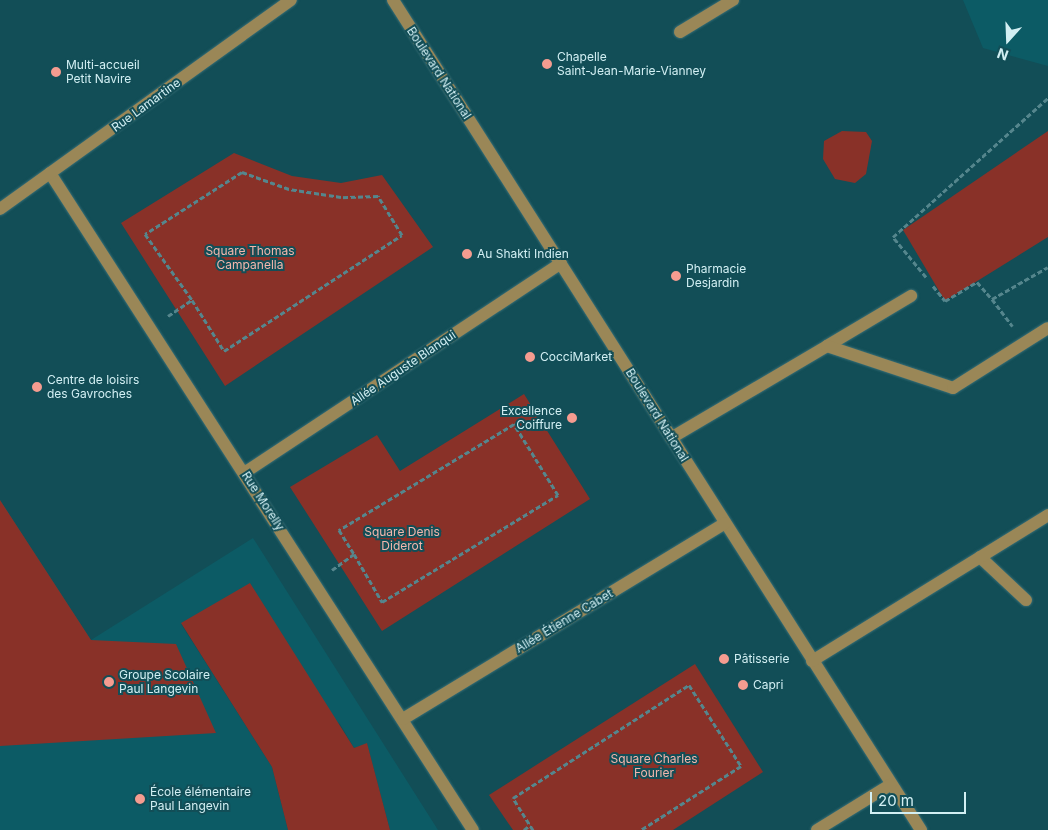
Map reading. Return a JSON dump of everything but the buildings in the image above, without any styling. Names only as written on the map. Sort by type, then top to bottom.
[{"type":"street","name":"Rue Lamartine","points":[[0,209],[291,0]]},
{"type":"street","name":"Boulevard National","points":[[393,0],[561,262],[890,785],[921,830]]},
{"type":"street","points":[[680,32],[734,0]]},
{"type":"street","name":"Rue Morelly","points":[[50,173],[473,830]]},
{"type":"street","name":"Allée Auguste Blanqui","points":[[244,473],[561,262]]},
{"type":"street","points":[[671,438],[911,296]]},
{"type":"street","points":[[827,346],[953,388],[1048,328]]},
{"type":"street","points":[[812,661],[1048,515]]},
{"type":"street","name":"Allée Étienne Cabet","points":[[403,720],[725,523]]},
{"type":"street","points":[[980,557],[1026,600]]},
{"type":"street","points":[[817,830],[890,785]]},
{"type":"path","points":[[1024,342],[977,282],[945,301],[893,237],[1048,98]]},
{"type":"path","points":[[242,172],[289,189],[341,197],[378,196],[402,235],[224,351],[192,300],[145,234],[242,172]]},
{"type":"path","points":[[992,299],[1048,267]]},
{"type":"path","points":[[151,328],[192,300]]},
{"type":"path","points":[[514,424],[558,496],[382,602],[354,554],[339,530],[514,424]]},
{"type":"path","points":[[315,582],[354,554]]},
{"type":"path","points":[[533,830],[513,798],[689,685],[741,766],[641,830]]},
{"type":"path","points":[[524,830],[530,826]]},
{"type":"shaded area","points":[[963,0],[1048,0],[1048,66],[983,48]]},
{"type":"shaded area","name":"Groupe Scolaire Paul Langevin","points":[[0,500],[91,640],[253,538],[438,830],[390,830],[367,744],[354,748],[340,724],[181,624],[272,767],[288,830],[0,830]]},
{"type":"green space","points":[[842,131],[866,132],[872,141],[866,174],[855,183],[835,179],[823,159],[824,141]]},
{"type":"green space","points":[[1048,131],[1048,237],[945,301],[903,230]]},
{"type":"green space","name":"Square Thomas Campanella","points":[[234,153],[292,176],[341,183],[382,175],[433,247],[225,386],[121,223]]},
{"type":"green space","name":"Square Denis Diderot","points":[[524,394],[590,499],[382,631],[290,487],[377,435],[400,471]]},
{"type":"green space","points":[[0,500],[91,640],[176,644],[216,733],[0,746]]},
{"type":"green space","points":[[250,583],[354,748],[367,743],[390,830],[288,830],[272,767],[181,623]]},
{"type":"green space","name":"Square Charles Fourier","points":[[695,664],[763,772],[673,830],[513,830],[489,795]]},
{"type":"place","name":"Chapelle Saint-Jean-Marie-Vianney","points":[[547,64]]},
{"type":"place","name":"Multi-accueil Petit Navire","points":[[56,72]]},
{"type":"place","name":"Au Shakti Indien","points":[[467,254]]},
{"type":"place","name":"Pharmacie Desjardin","points":[[676,276]]},
{"type":"place","name":"CocciMarket","points":[[530,357]]},
{"type":"place","name":"Centre de loisirs des Gavroches","points":[[37,387]]},
{"type":"place","name":"Excellence Coiffure","points":[[572,418]]},
{"type":"place","name":"Pâtisserie","points":[[724,659]]},
{"type":"place","name":"Groupe Scolaire Paul Langevin","points":[[109,682]]},
{"type":"place","name":"Capri","points":[[743,685]]},
{"type":"place","name":"École élémentaire Paul Langevin","points":[[140,799]]}]
